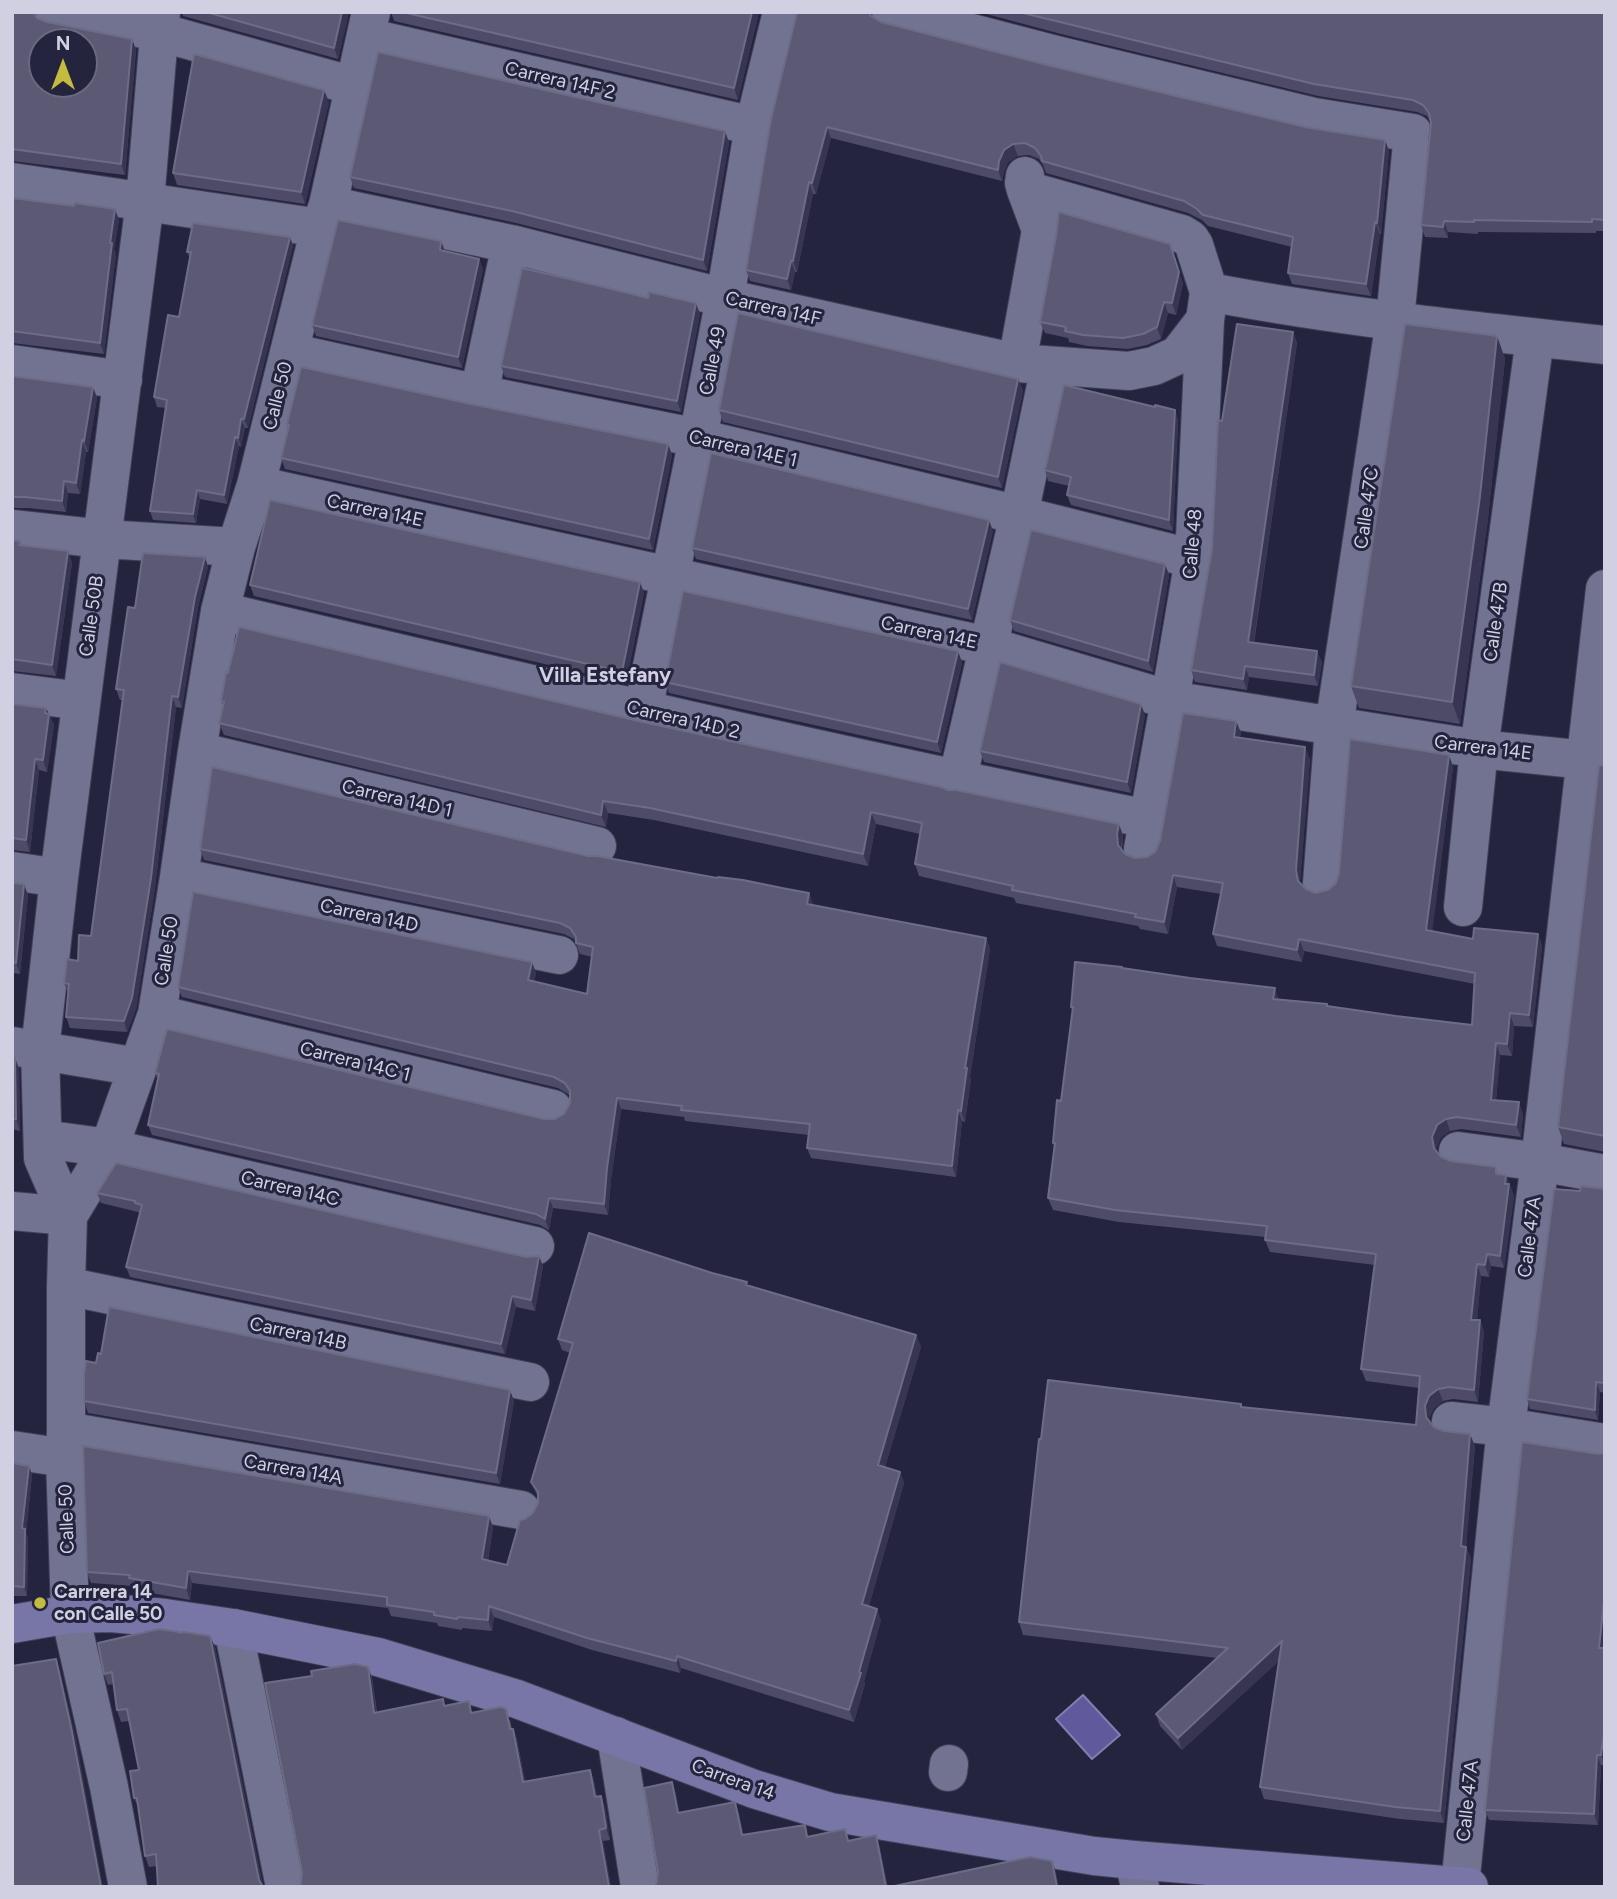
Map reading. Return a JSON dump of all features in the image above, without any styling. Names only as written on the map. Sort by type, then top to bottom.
[{"type":"main road","name":"Carrera 14","points":[[12,1624],[70,1614],[111,1613],[233,1628],[379,1657],[517,1699],[754,1790],[830,1812],[1069,1852],[1137,1874],[1464,1886]]},
{"type":"street","points":[[55,12],[160,22],[354,86]]},
{"type":"street","name":"Calle 49","points":[[643,711],[698,438],[754,126],[782,12]]},
{"type":"street","name":"Calle 47C","points":[[891,12],[1314,117],[1413,133],[1395,320],[1334,727],[1322,883]]},
{"type":"street","name":"Calle 50B","points":[[68,1216],[43,1158],[43,1139],[26,1048],[59,878],[145,201],[160,22]]},
{"type":"street","name":"Carrera 14F 2","points":[[369,25],[754,126]]},
{"type":"street","name":"Calle 50","points":[[128,1887],[109,1787],[70,1614],[65,1445],[68,1216],[109,1148],[157,1014],[220,611],[236,547],[256,485],[369,25]]},
{"type":"street","name":"Carrera 14F","points":[[12,182],[145,201],[324,216],[512,244],[724,298],[1034,364],[1129,371],[1154,366],[1178,355],[1207,306]]},
{"type":"street","name":"Calle 48","points":[[1034,364],[1041,230],[1026,183],[1182,234],[1190,239],[1194,245],[1207,306],[1194,559],[1145,834]]},
{"type":"street","points":[[479,394],[512,244]]},
{"type":"street","points":[[1207,306],[1274,304],[1605,345]]},
{"type":"street","name":"Calle 47B","points":[[1463,907],[1479,749],[1535,338]]},
{"type":"street","name":"Carrera 14E 1","points":[[289,352],[698,438],[1194,559]]},
{"type":"street","points":[[12,364],[123,380]]},
{"type":"street","points":[[957,781],[1019,515],[1034,364]]},
{"type":"street","name":"Carrera 14E","points":[[256,485],[988,646],[1170,700],[1479,749],[1594,761]]},
{"type":"street","points":[[12,529],[103,539],[236,547]]},
{"type":"street","name":"Calle 47A","points":[[1464,1886],[1506,1427],[1594,761],[1605,589]]},
{"type":"street","name":"Carrera 14D 2","points":[[220,611],[643,711],[957,781],[1145,834]]},
{"type":"street","points":[[12,692],[81,701]]},
{"type":"street","name":"Carrera 14D 1","points":[[197,751],[597,846]]},
{"type":"street","points":[[12,871],[59,878]]},
{"type":"street","name":"Carrera 14D","points":[[180,877],[559,954]]},
{"type":"street","name":"Carrera 14C 1","points":[[157,1014],[553,1110]]},
{"type":"street","points":[[26,1048],[138,1067]]},
{"type":"street","name":"Carrera 14C","points":[[43,1139],[109,1148],[535,1246]]},
{"type":"street","points":[[1458,1151],[1605,1174]]},
{"type":"street","points":[[12,1211],[68,1216]]},
{"type":"street","name":"Carrera 14B","points":[[66,1286],[530,1382]]},
{"type":"street","points":[[1451,1422],[1506,1427],[1605,1443]]},
{"type":"street","name":"Carrera 14A","points":[[12,1450],[65,1445],[521,1510]]},
{"type":"street","points":[[233,1628],[285,1887]]},
{"type":"street","points":[[616,1736],[640,1887]]},
{"type":"shaded area","points":[[1083,1695],[1120,1735],[1092,1759],[1056,1719]]},
{"type":"building","points":[[12,12],[33,12],[37,18],[47,22],[77,28],[28,28],[28,98],[98,98],[98,32],[132,39],[121,164],[12,149]]},
{"type":"building","points":[[206,12],[342,12],[334,48]]},
{"type":"building","points":[[402,12],[752,12],[734,88]]},
{"type":"building","points":[[797,12],[869,12],[881,22],[1047,65],[1305,127],[1385,140],[1377,223],[1375,222],[1366,284],[1288,273],[1293,237],[1203,215],[1184,201],[1042,161],[1035,148],[1025,143],[1013,144],[1004,150],[998,170],[827,127],[812,183],[809,182],[787,279],[746,270],[771,119]]},
{"type":"building","points":[[1019,12],[1605,12],[1605,220],[1474,220],[1444,221],[1443,227],[1421,225],[1431,123],[1429,113],[1423,105],[1413,100],[1314,84]]},
{"type":"building","points":[[378,52],[725,131],[703,260],[512,211],[350,177]]},
{"type":"building","points":[[194,54],[324,90],[301,192],[173,173]]},
{"type":"building","points":[[12,198],[115,209],[100,343],[12,331]]},
{"type":"building","points":[[1059,212],[1170,244],[1179,272],[1172,303],[1164,302],[1157,327],[1143,334],[1123,338],[1083,335],[1065,331],[1066,327],[1040,322]]},
{"type":"building","points":[[338,220],[441,241],[440,250],[479,259],[458,357],[312,325]]},
{"type":"building","points":[[193,223],[290,237],[244,419],[241,419],[238,438],[235,437],[224,495],[197,490],[193,514],[150,511],[167,400],[154,397],[168,315],[179,317],[191,252],[187,252]]},
{"type":"building","points":[[522,268],[648,298],[649,292],[696,303],[677,401],[501,366]]},
{"type":"building","points":[[738,313],[1018,379],[998,477],[719,410]]},
{"type":"building","points":[[1237,324],[1293,332],[1248,642],[1317,651],[1314,675],[1245,666],[1243,679],[1191,670],[1212,549],[1218,420],[1222,421]]},
{"type":"building","points":[[1405,324],[1497,336],[1480,496],[1452,702],[1351,686]]},
{"type":"building","points":[[301,367],[668,444],[649,539],[281,458]]},
{"type":"building","points":[[12,376],[93,387],[76,483],[64,481],[62,501],[12,497]]},
{"type":"building","points":[[1064,385],[1175,410],[1169,520],[1067,495],[1071,477],[1045,470]]},
{"type":"building","points":[[711,453],[989,520],[968,609],[692,548]]},
{"type":"building","points":[[270,500],[640,582],[622,672],[250,585]]},
{"type":"building","points":[[1031,530],[1165,564],[1148,661],[1010,620]]},
{"type":"building","points":[[12,540],[20,541],[19,545],[68,551],[52,665],[12,659]]},
{"type":"building","points":[[143,553],[205,557],[195,597],[178,697],[172,696],[151,878],[132,998],[124,1021],[66,1017],[69,984],[64,983],[67,959],[78,961],[79,935],[91,936],[124,690],[116,689],[128,607],[135,608]]},
{"type":"building","points":[[683,591],[958,651],[937,742],[665,682]]},
{"type":"building","points":[[239,627],[634,720],[948,790],[1119,824],[1118,845],[1125,854],[1135,858],[1147,857],[1155,852],[1160,841],[1183,713],[1236,721],[1234,737],[1305,747],[1296,870],[1298,881],[1315,893],[1328,890],[1336,883],[1339,873],[1350,739],[1449,755],[1426,930],[1473,939],[1474,928],[1538,934],[1529,1015],[1510,1013],[1507,1044],[1496,1043],[1491,1100],[1519,1102],[1516,1125],[1457,1117],[1446,1119],[1437,1125],[1432,1137],[1434,1148],[1441,1157],[1451,1161],[1496,1167],[1496,1174],[1506,1175],[1505,1184],[1509,1184],[1500,1256],[1487,1254],[1485,1265],[1477,1264],[1471,1320],[1480,1320],[1474,1390],[1449,1387],[1438,1389],[1429,1396],[1425,1406],[1426,1417],[1434,1427],[1470,1434],[1461,1546],[1466,1547],[1440,1811],[1260,1787],[1282,1641],[1178,1738],[1156,1714],[1228,1648],[1019,1622],[1048,1380],[1241,1404],[1241,1407],[1416,1425],[1420,1376],[1361,1369],[1376,1254],[1265,1240],[1267,1226],[1115,1210],[1048,1198],[1057,1100],[1061,1101],[1073,1007],[1075,962],[1275,988],[1273,999],[1472,1025],[1475,973],[1299,939],[1297,950],[1213,934],[1223,883],[1173,875],[1164,922],[1012,890],[1013,886],[915,864],[922,823],[871,812],[863,854],[650,808],[603,801],[601,815],[219,723],[226,672],[228,673]]},
{"type":"building","points":[[1000,662],[1141,704],[1127,782],[980,751]]},
{"type":"building","points":[[12,704],[46,708],[45,713],[49,714],[43,760],[35,759],[26,840],[12,838]]},
{"type":"building","points":[[1605,765],[1605,1136],[1558,1127],[1599,766]]},
{"type":"building","points":[[212,767],[588,856],[809,893],[807,904],[986,938],[965,1068],[961,1111],[958,1110],[952,1166],[807,1148],[810,1124],[681,1110],[682,1106],[617,1098],[604,1204],[549,1198],[545,1219],[536,1214],[148,1125],[159,1074],[155,1073],[167,1029],[544,1119],[555,1119],[564,1114],[570,1103],[570,1091],[565,1083],[554,1077],[178,987],[193,892],[532,962],[528,980],[587,994],[593,947],[576,943],[576,937],[570,928],[560,923],[200,849]]},
{"type":"building","points":[[12,883],[24,884],[16,963],[12,962]]},
{"type":"building","points":[[12,1058],[15,1058],[16,1119],[12,1119]]},
{"type":"building","points":[[116,1163],[526,1257],[539,1256],[531,1300],[512,1296],[501,1344],[126,1267],[142,1205],[97,1193]]},
{"type":"building","points":[[1581,1186],[1605,1189],[1605,1383],[1596,1382],[1595,1410],[1527,1399],[1554,1189],[1580,1191]]},
{"type":"building","points":[[589,1233],[747,1282],[746,1285],[916,1335],[878,1465],[900,1472],[862,1604],[877,1609],[849,1710],[677,1656],[676,1661],[587,1638],[489,1606],[488,1620],[457,1619],[434,1615],[434,1612],[387,1605],[387,1597],[188,1571],[186,1588],[129,1578],[130,1575],[87,1572],[83,1446],[489,1516],[482,1559],[507,1565],[520,1520],[533,1513],[538,1503],[538,1492],[531,1482],[573,1343],[558,1339]]},
{"type":"building","points":[[109,1307],[510,1390],[496,1473],[84,1401],[86,1361],[96,1363],[98,1353],[101,1354]]},
{"type":"building","points":[[1522,1442],[1605,1453],[1605,1592],[1599,1648],[1605,1648],[1605,1726],[1601,1755],[1597,1755],[1594,1814],[1485,1810]]},
{"type":"building","points":[[12,1463],[29,1466],[22,1528],[25,1529],[24,1587],[12,1586]]},
{"type":"building","points":[[159,1629],[210,1636],[259,1880],[263,1887],[158,1887],[156,1854],[145,1856],[137,1798],[134,1798],[130,1771],[139,1770],[127,1709],[117,1710],[112,1672],[104,1674],[98,1643]]},
{"type":"building","points":[[56,1659],[101,1887],[12,1887],[12,1666]]},
{"type":"building","points":[[355,1664],[368,1667],[374,1713],[443,1699],[444,1706],[469,1701],[471,1713],[501,1707],[506,1709],[510,1729],[513,1729],[523,1782],[590,1770],[595,1797],[601,1796],[606,1828],[599,1830],[609,1887],[299,1887],[302,1872],[265,1683],[312,1676],[311,1671]]},
{"type":"building","points":[[672,1782],[678,1813],[735,1802],[742,1835],[805,1825],[807,1837],[845,1829],[848,1841],[876,1835],[886,1887],[655,1887],[658,1872],[644,1788]]},
{"type":"building","points":[[1030,1857],[1052,1861],[1057,1887],[890,1887]]},
{"type":"place","name":"Carrrera 14 con Calle 50","points":[[40,1603]]},
{"type":"district","name":"Villa Estefany","points":[[605,676]]}]
